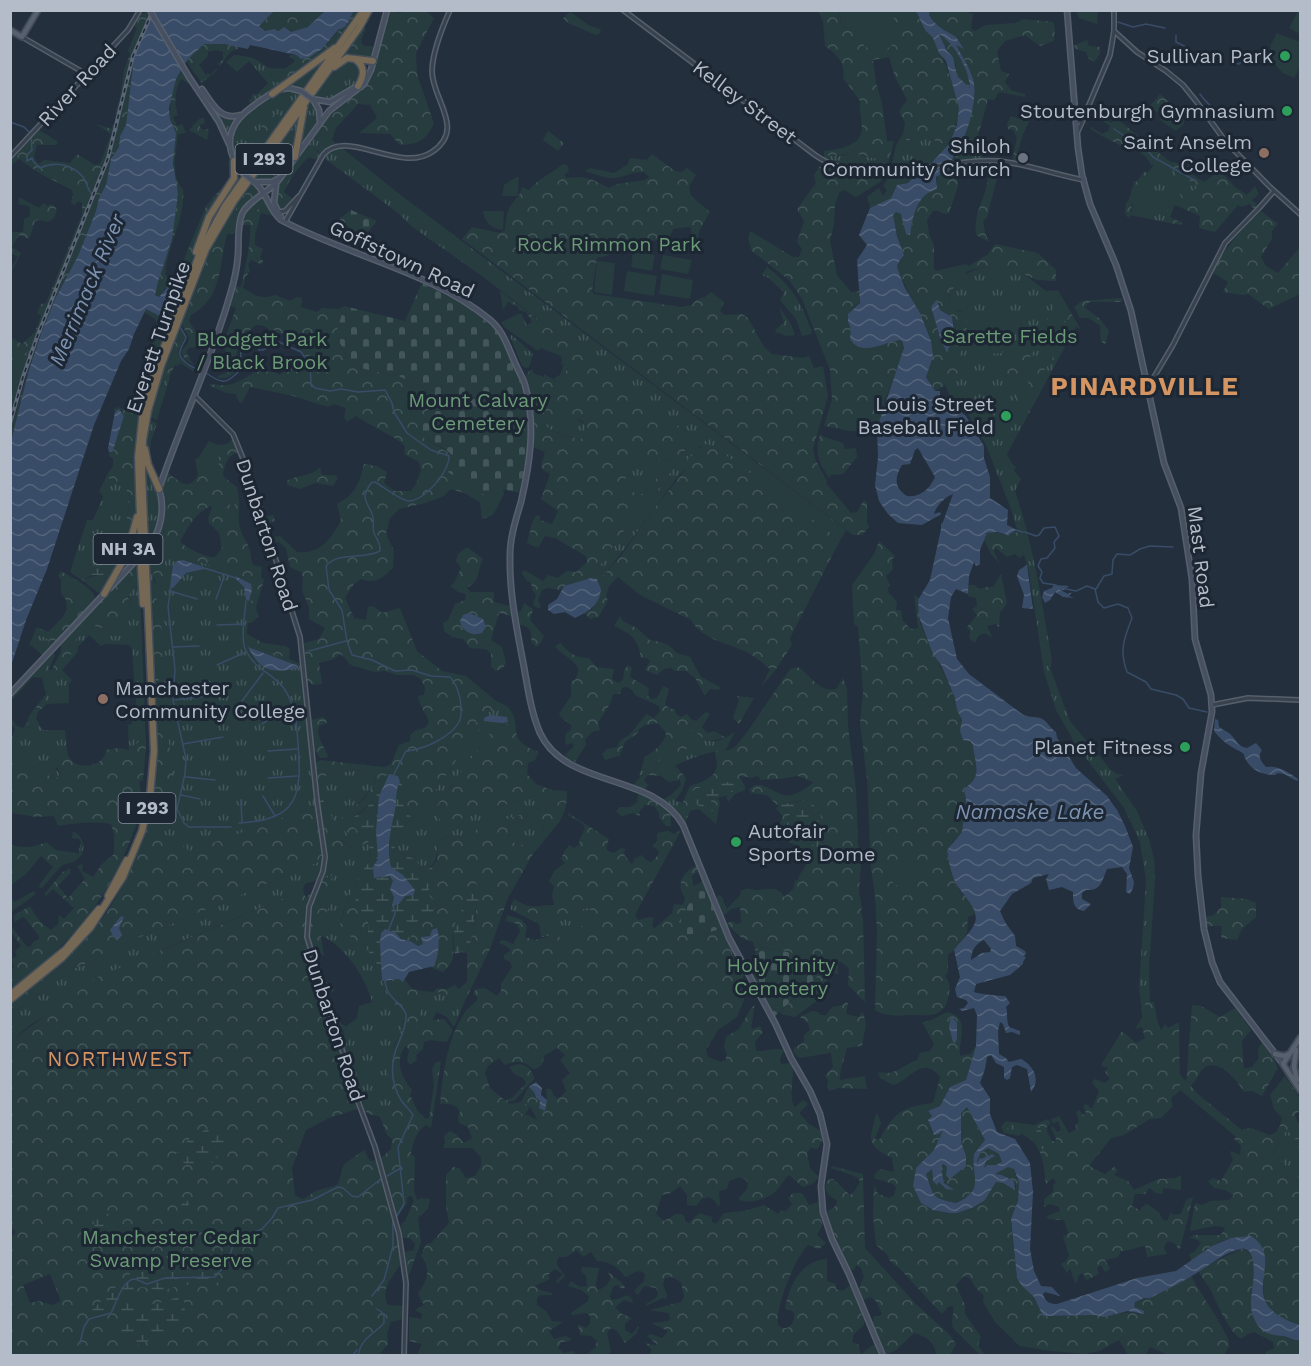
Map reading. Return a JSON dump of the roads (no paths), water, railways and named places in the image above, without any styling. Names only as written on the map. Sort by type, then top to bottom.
[{"type":"highway","name":"Everett Turnpike","points":[[10,1000],[62,958],[90,928],[118,886],[141,833],[150,796],[154,751],[139,499],[142,427],[145,410],[188,281],[204,243],[225,206],[364,10]]},
{"type":"highway","name":"Everett Turnpike","points":[[176,318],[217,227],[311,97],[369,10]]},
{"type":"highway","points":[[272,94],[344,40]]},
{"type":"highway","points":[[355,59],[363,70],[363,77],[358,86]]},
{"type":"highway","points":[[323,78],[342,60],[373,61]]},
{"type":"highway","points":[[295,157],[302,113],[311,97]]},
{"type":"highway","points":[[188,281],[207,222],[234,178],[234,161]]},
{"type":"highway","name":"Everett Turnpike","points":[[142,427],[143,546]]},
{"type":"highway","name":"NH 3A","points":[[143,447],[159,489]]},
{"type":"highway","points":[[154,477],[156,479],[163,476]]},
{"type":"highway","name":"NH 3A","points":[[104,594],[117,574],[129,547],[139,499]]},
{"type":"highway","name":"Everett Turnpike","points":[[10,995],[58,956],[92,918],[119,875],[137,831],[146,794],[150,753],[144,568]]},
{"type":"main road","points":[[10,30],[22,37],[38,10]]},
{"type":"main road","points":[[150,10],[185,71],[220,113],[232,117],[244,113],[272,94],[289,88],[330,102],[358,86],[368,77]]},
{"type":"main road","points":[[159,489],[220,328],[235,275],[240,219],[245,210],[276,183],[320,123],[337,104],[362,87],[368,77],[387,10]]},
{"type":"main road","name":"Mast Road","points":[[1067,10],[1076,134],[1084,180],[1090,204],[1123,284],[1135,326],[1164,463],[1183,515],[1191,577],[1195,639],[1210,691],[1212,705],[1202,768],[1196,835],[1204,929],[1213,967],[1220,982],[1300,1089]]},
{"type":"main road","name":"Goffstown Road","points":[[200,90],[219,122],[234,161],[242,172],[261,188],[274,214],[285,222],[431,284],[477,310],[502,332],[525,386],[531,429],[531,456],[510,553],[514,611],[535,721],[546,744],[563,761],[669,806],[676,813],[691,840],[729,938],[775,1023],[820,1114],[826,1139],[821,1186],[823,1212],[832,1239],[883,1356]]},
{"type":"main road","points":[[311,97],[320,110],[320,123]]},
{"type":"main road","points":[[229,144],[232,128],[244,113]]},
{"type":"main road","points":[[253,181],[267,183],[281,177]]},
{"type":"main road","points":[[276,183],[274,206],[285,222]]},
{"type":"main road","points":[[258,198],[261,188]]},
{"type":"main road","points":[[258,198],[265,197],[267,200]]},
{"type":"main road","name":"NH 3A","points":[[10,694],[154,540],[162,514],[159,489]]},
{"type":"main road","points":[[1284,1066],[1300,1039]]},
{"type":"main road","points":[[1275,1054],[1284,1056],[1294,1051]]},
{"type":"main road","points":[[1294,1051],[1294,1072],[1300,1089]]},
{"type":"street","name":"River Road","points":[[10,157],[128,30],[140,10]]},
{"type":"street","points":[[285,222],[323,155],[335,146],[345,145],[409,159],[426,155],[439,146],[446,134],[448,120],[434,86],[432,65],[450,10]]},
{"type":"street","name":"Kelley Street","points":[[623,10],[824,161],[845,169],[877,172],[965,163],[1006,162],[1084,180]]},
{"type":"street","points":[[1076,134],[1107,62],[1114,31],[1114,10]]},
{"type":"street","points":[[1114,31],[1137,52],[1183,85],[1226,142],[1300,214]]},
{"type":"street","points":[[22,37],[86,75]]},
{"type":"street","points":[[1076,123],[1083,119]]},
{"type":"street","points":[[1148,387],[1173,345],[1225,243],[1274,190]]},
{"type":"street","points":[[274,206],[279,212],[284,212],[304,191]]},
{"type":"street","name":"Dunbarton Road","points":[[194,396],[233,434],[248,471],[299,633],[325,857],[323,871],[309,907],[307,937],[359,1104],[375,1147],[401,1242],[406,1283],[404,1356]]},
{"type":"street","points":[[1212,705],[1248,698],[1300,700]]},
{"type":"water","name":"Merrimack River","points":[[156,10],[274,11],[259,26],[265,31],[275,29],[278,32],[284,27],[291,32],[308,27],[325,11],[354,11],[345,27],[338,30],[322,49],[310,57],[301,59],[296,55],[250,45],[248,49],[224,44],[204,44],[188,59],[176,79],[169,108],[170,119],[176,133],[173,163],[178,194],[172,239],[155,295],[159,297],[169,285],[178,288],[165,319],[146,309],[129,349],[121,361],[94,425],[47,569],[26,620],[11,666],[11,441],[29,370],[41,334],[55,299],[78,256],[106,185],[111,159],[119,147],[120,136],[126,125],[134,58],[141,38]]},
{"type":"water","name":"Namaske Lake","points":[[916,11],[930,11],[929,15],[935,23],[956,37],[964,49],[956,45],[973,79],[974,101],[966,133],[949,169],[936,177],[937,189],[920,201],[914,214],[910,235],[906,234],[901,214],[896,212],[893,215],[904,255],[897,265],[905,288],[920,313],[931,341],[933,357],[926,377],[935,391],[940,391],[940,395],[966,416],[984,446],[984,458],[990,477],[990,498],[1008,510],[1007,525],[1017,530],[1008,535],[997,532],[987,533],[980,550],[980,564],[976,566],[974,562],[969,576],[968,594],[956,589],[951,597],[948,618],[957,659],[969,674],[1022,714],[1042,719],[1056,732],[1057,738],[1076,768],[1107,796],[1117,810],[1133,847],[1129,868],[1134,882],[1130,894],[1126,892],[1127,874],[1122,867],[1107,869],[1098,887],[1082,893],[1082,899],[1091,904],[1084,911],[1074,905],[1073,892],[1062,887],[1049,890],[1046,879],[1049,874],[1033,878],[1031,883],[1012,894],[1000,911],[1015,936],[1016,946],[1025,951],[1026,954],[1023,956],[1026,957],[1023,964],[1010,975],[976,984],[974,992],[1005,996],[1010,1003],[1006,1007],[1009,1027],[1020,1031],[1020,1035],[1012,1032],[1006,1033],[1000,1022],[999,1054],[1009,1062],[1021,1059],[1026,1062],[1033,1069],[1036,1078],[1031,1092],[1027,1069],[1017,1065],[1012,1067],[1010,1078],[1007,1080],[1004,1078],[1004,1067],[996,1063],[991,1055],[987,1057],[980,1083],[990,1098],[990,1114],[997,1132],[1015,1139],[1030,1163],[1033,1192],[1030,1249],[1034,1271],[1041,1286],[1052,1287],[1060,1296],[1045,1292],[1043,1294],[1046,1301],[1057,1304],[1137,1278],[1176,1271],[1212,1246],[1231,1238],[1251,1236],[1261,1246],[1265,1257],[1263,1293],[1267,1305],[1279,1316],[1300,1325],[1300,1340],[1267,1333],[1256,1322],[1251,1305],[1253,1260],[1247,1250],[1240,1249],[1228,1253],[1150,1298],[1135,1302],[1134,1307],[1144,1311],[1144,1314],[1128,1311],[1104,1317],[1095,1315],[1043,1316],[1034,1297],[1017,1278],[1011,1219],[1018,1201],[1019,1182],[1014,1169],[1008,1167],[995,1174],[1014,1181],[1015,1190],[996,1182],[985,1200],[957,1213],[933,1210],[921,1203],[913,1186],[916,1168],[934,1150],[943,1130],[934,1135],[928,1120],[932,1116],[928,1111],[940,1106],[950,1087],[966,1080],[976,1046],[977,1015],[974,1008],[962,1011],[959,1009],[964,1008],[968,1003],[957,997],[955,989],[960,977],[954,950],[972,928],[976,919],[970,902],[955,882],[947,850],[962,832],[966,799],[964,790],[974,779],[976,767],[973,745],[970,741],[963,740],[960,731],[962,720],[955,698],[941,665],[933,654],[919,617],[918,600],[930,580],[941,524],[953,494],[941,502],[934,514],[940,512],[941,514],[922,525],[898,523],[879,501],[875,485],[878,457],[877,428],[904,348],[902,341],[899,340],[866,348],[855,344],[850,339],[848,314],[860,303],[857,260],[867,245],[859,235],[870,208],[891,198],[897,185],[908,183],[916,175],[918,177],[925,174],[924,171],[949,144],[957,125],[959,108],[946,61],[939,53],[933,38],[925,30]],"holes":[[[939,34],[945,38],[960,58],[967,73],[970,88],[957,76],[953,57],[947,51]],[[918,448],[935,477],[924,492],[916,496],[907,496],[899,489],[897,478],[902,465],[910,464]],[[984,940],[991,949],[990,952],[982,953],[971,960],[979,943]],[[967,1107],[985,1140],[974,1154],[974,1188],[971,1193],[956,1203],[937,1197],[932,1191],[926,1174],[932,1169],[933,1181],[937,1185],[939,1182],[946,1189],[954,1190],[944,1183],[941,1168],[943,1164],[947,1167],[946,1175],[950,1179],[966,1166],[966,1156],[961,1142],[961,1113]],[[988,1148],[999,1154],[1002,1162],[987,1165],[984,1168],[986,1161],[995,1156],[992,1154],[980,1158],[977,1163],[981,1152]]]},
{"type":"water","points":[[937,300],[940,310],[952,317],[955,336],[947,352],[941,341],[931,307]]},
{"type":"water","points":[[119,409],[124,416],[112,452],[109,452],[115,412]]},
{"type":"water","points":[[183,560],[204,567],[204,569],[186,573],[173,588],[170,587],[173,565]]},
{"type":"water","points":[[1027,565],[1033,609],[1022,608],[1024,595],[1017,576],[1019,570]]},
{"type":"water","points":[[235,576],[251,584],[249,601],[246,600],[244,587]]},
{"type":"water","points":[[591,578],[597,579],[601,589],[596,604],[589,610],[575,618],[565,612],[554,614],[548,610],[548,605],[557,599],[564,586]]},
{"type":"water","points":[[1054,585],[1069,586],[1064,590],[1059,589],[1068,594],[1072,592],[1069,596],[1074,598],[1063,597],[1055,592],[1045,603],[1042,597],[1044,591]]},
{"type":"water","points":[[470,613],[483,619],[486,627],[482,633],[470,633],[461,625],[463,615]]},
{"type":"water","points":[[248,647],[298,666],[298,669],[268,669],[258,662]]},
{"type":"water","points":[[490,715],[507,717],[508,722],[484,721],[484,718]]},
{"type":"water","points":[[1215,719],[1218,720],[1219,727],[1241,746],[1247,748],[1256,743],[1262,750],[1260,757],[1266,767],[1283,770],[1298,779],[1297,781],[1284,774],[1266,774],[1255,770],[1248,764],[1243,754],[1226,743],[1214,731]]},
{"type":"water","points":[[389,774],[398,776],[400,782],[390,838],[391,867],[403,875],[415,890],[413,895],[405,896],[399,904],[392,906],[394,897],[390,889],[393,881],[390,876],[374,878],[373,867],[378,859],[376,831],[379,797]]},
{"type":"water","points":[[121,916],[124,917],[119,928],[122,935],[118,939],[114,938],[110,930]]},
{"type":"water","points":[[437,928],[438,947],[434,966],[409,972],[403,982],[399,979],[382,981],[380,944],[381,933],[385,929],[418,946],[423,944],[421,937],[430,936],[432,930]]},
{"type":"water","points":[[951,1016],[957,1023],[955,1043],[949,1027]]},
{"type":"water","points":[[536,1082],[542,1088],[541,1095],[547,1100],[545,1111],[539,1108],[540,1101],[529,1087]]},
{"type":"waterway","points":[[1118,22],[1133,27],[1146,24],[1165,28]]},
{"type":"waterway","points":[[1176,35],[1176,42],[1188,48]]},
{"type":"waterway","points":[[1234,63],[1239,64],[1253,58]]},
{"type":"waterway","points":[[1212,63],[1219,63]]},
{"type":"waterway","points":[[1200,94],[1227,120]]},
{"type":"waterway","points":[[10,122],[24,127],[29,132]]},
{"type":"waterway","points":[[1114,129],[1142,143],[1153,157],[1196,181]]},
{"type":"waterway","points":[[31,137],[32,150],[27,155],[27,161],[32,158],[40,168],[57,164],[74,169],[83,177],[92,194]]},
{"type":"waterway","points":[[179,325],[186,337],[180,351],[181,358],[201,371]]},
{"type":"waterway","points":[[206,373],[220,381],[227,380],[240,370],[241,351],[247,344],[253,343],[259,350],[263,350],[279,342],[301,352],[310,365],[311,384],[315,388],[358,392],[385,390],[394,412],[407,433],[431,450],[449,456],[441,477],[429,491],[415,499],[406,500],[375,482],[371,483],[365,496],[373,516],[373,531],[380,551],[374,554],[344,557],[331,561],[326,566],[329,590],[342,610],[347,641],[352,655],[372,660],[395,671],[412,670],[431,676],[450,677],[458,692],[461,714],[455,728],[436,742],[406,751],[393,776]]},
{"type":"waterway","points":[[1025,532],[1036,536],[1044,528],[1055,527],[1059,536],[1054,542],[1055,548],[1047,558],[1041,559],[1038,566],[1042,572],[1040,578],[1043,583],[1056,585]]},
{"type":"waterway","points":[[1015,530],[1023,532]]},
{"type":"waterway","points":[[1096,589],[1104,576],[1112,574],[1113,560],[1117,554],[1130,555],[1150,546],[1173,547]]},
{"type":"waterway","points":[[204,568],[236,578]]},
{"type":"waterway","points":[[216,599],[225,574]]},
{"type":"waterway","points":[[1066,589],[1076,591],[1087,586],[1095,589],[1098,602],[1104,608],[1118,604],[1128,608],[1132,618],[1123,651],[1127,672],[1146,682],[1151,689],[1176,695],[1183,699],[1189,708],[1207,712]]},
{"type":"waterway","points":[[171,587],[168,607],[175,669],[173,700],[186,759],[177,809],[184,823],[189,827],[231,827]]},
{"type":"waterway","points":[[170,591],[197,599]]},
{"type":"waterway","points":[[239,823],[274,817],[285,810],[293,801],[299,777],[297,729],[291,702],[281,685],[250,658],[244,646],[243,626],[246,601]]},
{"type":"waterway","points":[[217,625],[245,624]]},
{"type":"waterway","points":[[309,651],[346,641]]},
{"type":"waterway","points":[[173,647],[199,646]]},
{"type":"waterway","points":[[217,665],[246,652]]},
{"type":"waterway","points":[[242,701],[263,673]]},
{"type":"waterway","points":[[175,700],[207,696]]},
{"type":"waterway","points":[[262,724],[291,705]]},
{"type":"waterway","points":[[183,744],[223,737]]},
{"type":"waterway","points":[[268,751],[297,749]]},
{"type":"waterway","points":[[268,778],[297,776]]},
{"type":"waterway","points":[[186,777],[215,780]]},
{"type":"waterway","points":[[181,795],[200,799]]},
{"type":"waterway","points":[[263,796],[275,816]]},
{"type":"waterway","points":[[241,800],[242,823]]},
{"type":"waterway","points":[[388,931],[395,914],[393,905]]},
{"type":"waterway","points":[[372,1296],[384,1280],[393,1246],[393,1222],[404,1204],[398,1147],[413,1115],[397,1093],[392,1071],[406,1015],[392,997],[385,980]]},
{"type":"waterway","points":[[387,1176],[401,1168]]},
{"type":"waterway","points":[[80,1343],[84,1327],[89,1319],[111,1313],[122,1289],[129,1281],[135,1279],[147,1284],[165,1278],[215,1277],[227,1263],[234,1243],[262,1229],[278,1208],[312,1200],[338,1187],[358,1197],[382,1178]]},
{"type":"waterway","points":[[358,1356],[365,1341],[384,1323],[384,1314],[377,1309]]},
{"type":"waterway","points":[[352,1356],[357,1350]]},
{"type":"railway","points":[[10,424],[37,337],[108,158],[133,56],[153,10]]},
{"type":"place","name":"Sullivan Park","points":[[1285,56]]},
{"type":"place","name":"Stoutenburgh Gymnasium","points":[[1287,111]]},
{"type":"place","name":"Saint Anselm College","points":[[1264,153]]},
{"type":"place","name":"Shiloh Community Church","points":[[1023,158]]},
{"type":"place","name":"Louis Street Baseball Field","points":[[1006,416]]},
{"type":"place","name":"Manchester Community College","points":[[103,699]]},
{"type":"place","name":"Planet Fitness","points":[[1185,747]]},
{"type":"place","name":"Autofair Sports Dome","points":[[736,842]]},
{"type":"district","name":"PINARDVILLE","points":[[1145,386]]},
{"type":"district","name":"NORTHWEST","points":[[120,1059]]},
{"type":"park label","name":"Rock Rimmon Park","points":[[609,244]]},
{"type":"park label","name":"Sarette Fields","points":[[1010,336]]},
{"type":"park label","name":"Blodgett Park / Black Brook","points":[[262,350]]},
{"type":"park label","name":"Mount Calvary Cemetery","points":[[478,412]]},
{"type":"park label","name":"Holy Trinity Cemetery","points":[[781,976]]},
{"type":"park label","name":"Manchester Cedar Swamp Preserve","points":[[171,1248]]}]
